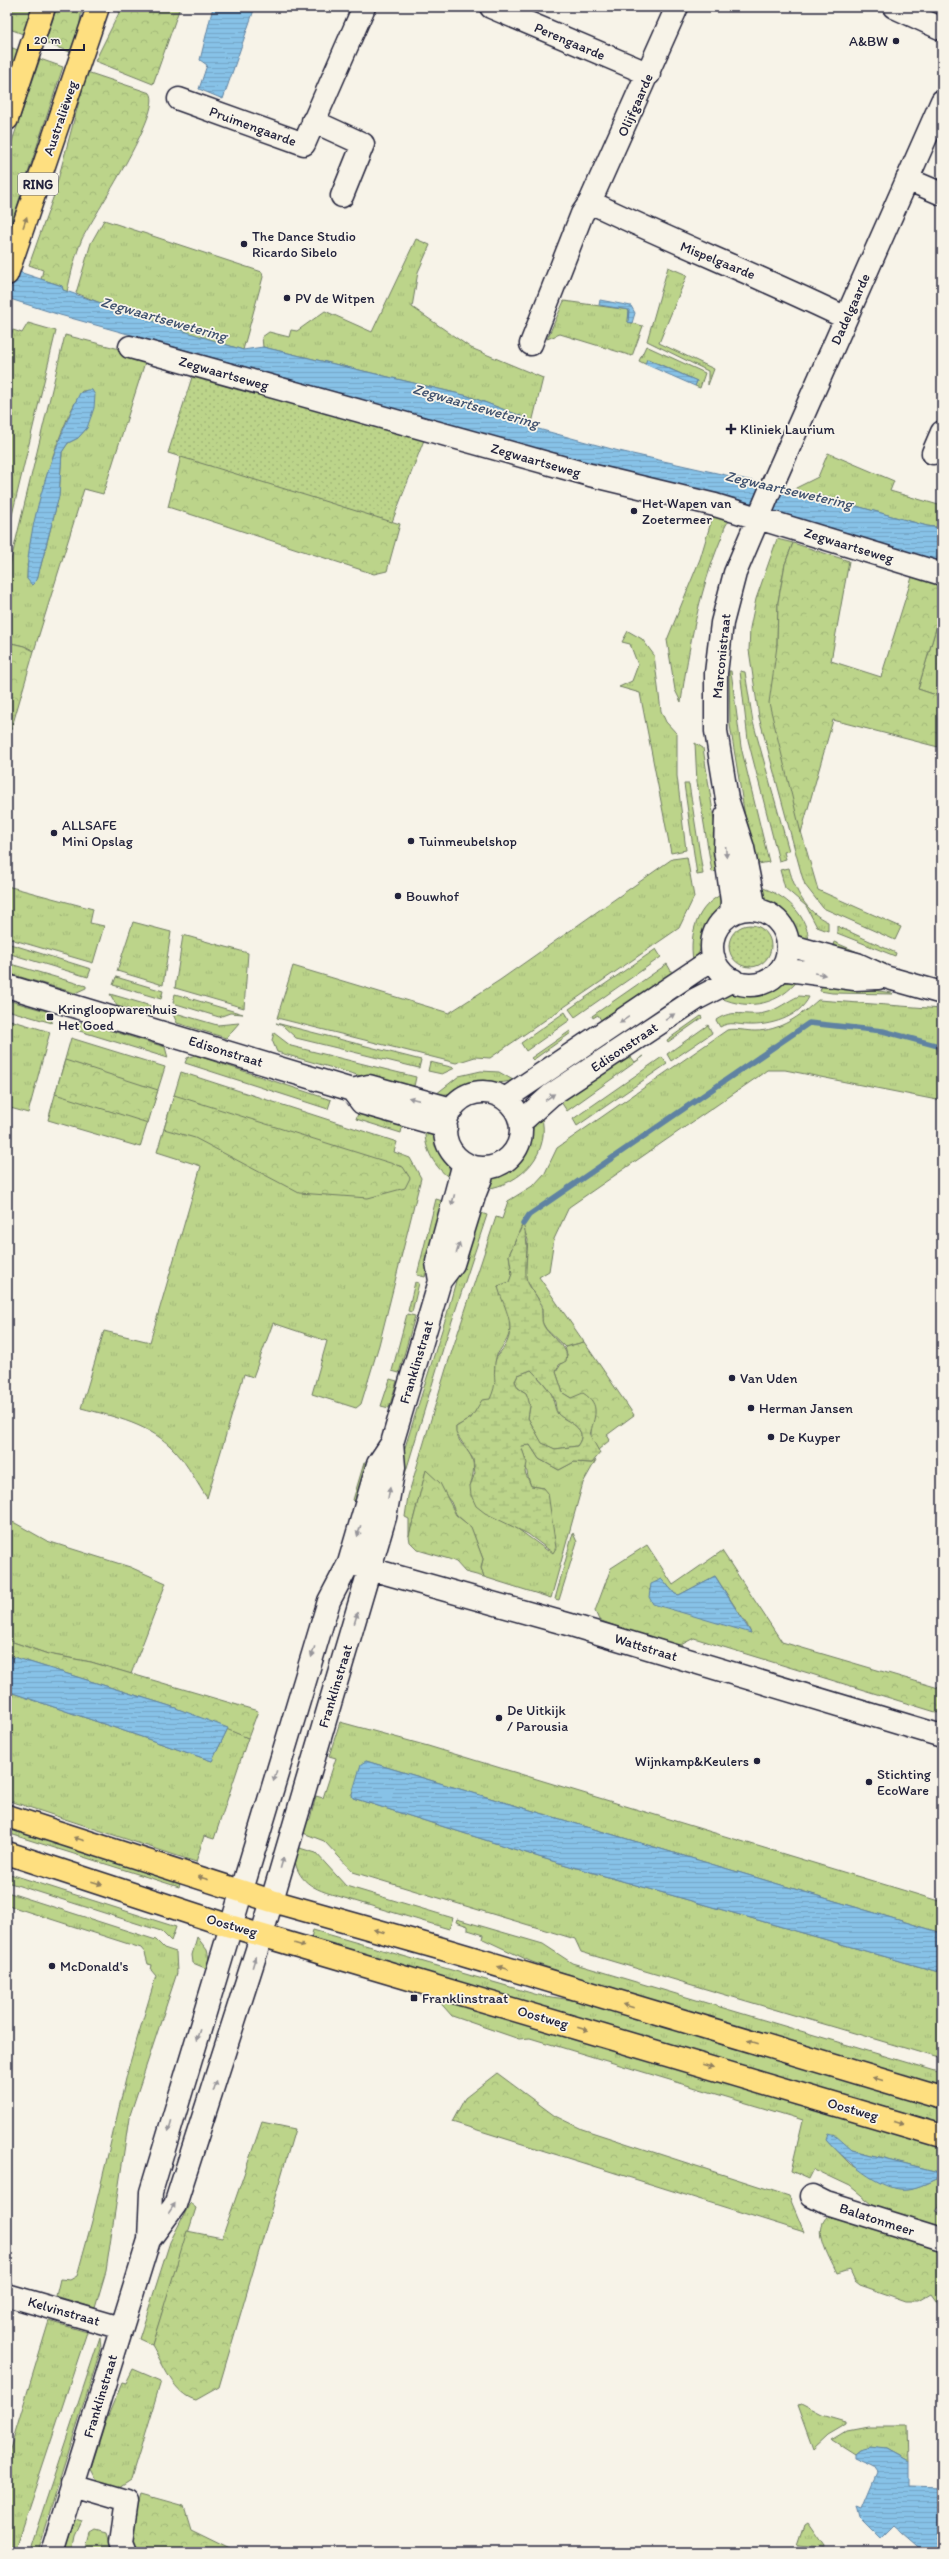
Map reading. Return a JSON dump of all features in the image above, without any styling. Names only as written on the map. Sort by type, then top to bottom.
[{"type":"main road","points":[[7,119],[44,7]]},
{"type":"main road","name":"Australiëweg","points":[[10,267],[98,7]]},
{"type":"main road","points":[[7,1816],[272,1901],[446,1950],[942,2098]]},
{"type":"main road","name":"Oostweg","points":[[7,1853],[230,1926],[262,1934],[942,2136]]},
{"type":"street","name":"Pruimengaarde","points":[[180,99],[304,144],[364,7]]},
{"type":"street","name":"Perengaarde","points":[[491,7],[649,74]]},
{"type":"street","name":"Olijfgaarde","points":[[531,344],[582,214],[590,202],[649,74],[677,7]]},
{"type":"street","points":[[894,7],[942,29]]},
{"type":"street","name":"Dadelgaarde","points":[[759,515],[942,101]]},
{"type":"street","name":"Pruimengaarde","points":[[313,121],[363,144],[342,196]]},
{"type":"street","points":[[907,179],[942,194]]},
{"type":"street","name":"Mispelgaarde","points":[[590,202],[678,244],[750,272],[846,318]]},
{"type":"street","name":"Zegwaartseweg","points":[[130,347],[590,475],[759,515],[942,574]]},
{"type":"street","points":[[933,453],[942,432]]},
{"type":"street","name":"Marconistraat","points":[[755,909],[743,848],[727,799],[716,731],[717,666],[722,623],[735,573],[759,515]]},
{"type":"street","name":"Marconistraat","points":[[727,799],[725,850],[731,893],[731,914]]},
{"type":"street","points":[[755,909],[775,918],[784,931],[788,945],[785,962],[781,969],[771,978],[759,984],[750,985],[732,980],[724,974],[714,958],[714,937],[720,924],[731,914],[755,909]]},
{"type":"street","points":[[788,945],[857,964],[885,977],[942,993]]},
{"type":"street","name":"Edisonstraat","points":[[505,1099],[714,958]]},
{"type":"street","points":[[781,969],[855,978],[885,977]]},
{"type":"street","name":"Edisonstraat","points":[[521,1122],[551,1095],[696,1000],[732,980]]},
{"type":"street","name":"Edisonstraat","points":[[7,986],[352,1090],[369,1086],[449,1118]]},
{"type":"street","points":[[481,1092],[490,1093],[505,1099],[515,1109],[521,1122],[520,1138],[514,1153],[501,1164],[485,1168],[464,1163],[450,1148],[449,1118],[464,1097],[481,1092]]},
{"type":"street","name":"Franklinstraat","points":[[440,1281],[437,1262],[464,1163]]},
{"type":"street","name":"Franklinstraat","points":[[52,2552],[149,2240],[151,2192],[240,1890],[329,1601],[349,1563],[378,1464],[392,1442],[440,1281],[453,1264],[475,1193],[485,1168]]},
{"type":"street","name":"Franklinstraat","points":[[149,2240],[175,2205],[262,1934],[385,1517],[394,1467],[392,1442]]},
{"type":"street","name":"Wattstraat","points":[[349,1563],[571,1624],[942,1736]]},
{"type":"street","name":"Balatonmeer","points":[[812,2196],[826,2203],[942,2239]]},
{"type":"street","name":"Kelvinstraat","points":[[7,2295],[122,2328]]},
{"type":"street","points":[[72,2485],[127,2501],[121,2542],[125,2552]]},
{"type":"green space","points":[[7,7],[32,7],[23,34],[7,28]]},
{"type":"green space","points":[[57,7],[82,7],[79,29],[70,52],[45,43]]},
{"type":"green space","points":[[122,7],[180,7],[153,84],[95,61]]},
{"type":"green space","points":[[7,46],[18,50],[7,83]]},
{"type":"green space","points":[[40,59],[63,67],[7,237],[7,156]]},
{"type":"green space","points":[[87,72],[150,93],[152,103],[138,141],[82,239],[75,258],[67,292],[63,290],[62,286],[41,279],[43,270],[29,265],[53,198]]},
{"type":"green space","points":[[104,220],[262,272],[263,277],[243,350],[120,311],[76,293],[91,243]]},
{"type":"green space","points":[[416,239],[430,245],[418,272],[412,307],[471,348],[543,378],[531,427],[521,416],[468,396],[263,347],[262,337],[269,332],[289,337],[291,330],[297,331],[325,311],[372,332]]},
{"type":"green space","points":[[668,267],[687,275],[659,343],[714,369],[708,385],[708,371],[647,341]]},
{"type":"green space","points":[[564,301],[629,310],[628,322],[643,326],[632,356],[560,334],[547,339]]},
{"type":"green space","points":[[28,323],[56,331],[7,536],[7,348],[13,330],[22,333]]},
{"type":"green space","points":[[65,335],[147,356],[103,494],[84,489],[34,651],[24,646],[7,642],[7,577]],"holes":[[[92,390],[87,428],[78,438],[68,443],[62,452],[59,496],[40,569],[27,579],[28,559],[32,535],[53,455],[62,430],[82,391]]]},
{"type":"green space","points":[[646,346],[705,373],[700,388],[695,386],[697,381],[648,359],[645,364],[639,361]]},
{"type":"green space","points":[[193,374],[424,440],[392,522],[168,453]]},
{"type":"green space","points":[[828,453],[894,481],[890,491],[942,506],[942,528],[927,526],[828,498],[794,492],[796,488],[818,477]]},
{"type":"green space","points":[[181,456],[400,524],[387,571],[374,574],[168,507]]},
{"type":"green space","points":[[714,512],[730,521],[724,528],[701,599],[691,640],[681,702],[675,690],[667,640],[700,559]]},
{"type":"green space","points":[[777,539],[793,543],[785,564],[778,602],[777,646],[800,828],[818,890],[901,927],[895,940],[823,908],[805,885],[802,876],[759,717],[749,650],[750,628],[756,599]]},
{"type":"green space","points":[[793,543],[849,561],[831,661],[881,677],[913,574],[942,583],[942,608],[918,689],[942,697],[942,748],[833,720],[801,833],[769,703],[777,646],[778,602],[785,564]]},
{"type":"green space","points":[[942,608],[942,697],[918,689]]},
{"type":"green space","points":[[628,631],[642,639],[654,655],[661,711],[666,722],[677,734],[677,776],[686,850],[671,853],[640,693],[619,687],[632,681],[638,665],[630,644],[622,642]]},
{"type":"green space","points":[[7,642],[24,646],[34,651],[7,744]]},
{"type":"green space","points":[[729,671],[731,671],[741,747],[769,862],[753,865],[730,725]]},
{"type":"green space","points":[[740,671],[745,672],[753,722],[789,851],[784,852],[786,859],[779,861],[748,740]]},
{"type":"green space","points":[[695,743],[703,748],[722,870],[712,872],[697,782]]},
{"type":"green space","points":[[684,784],[689,784],[703,874],[697,875]]},
{"type":"green space","points":[[687,857],[694,897],[679,928],[490,1058],[475,1057],[456,1063],[277,1018],[293,966],[449,1013],[500,980],[672,859]]},
{"type":"green space","points":[[789,868],[791,877],[802,900],[813,913],[828,922],[828,931],[817,927],[806,906],[785,888],[780,870]]},
{"type":"green space","points":[[7,886],[93,909],[90,923],[104,926],[93,963],[7,938]]},
{"type":"green space","points":[[760,887],[778,895],[794,908],[805,924],[809,943],[801,938],[788,917],[763,896]]},
{"type":"green space","points":[[723,894],[721,904],[704,933],[699,953],[693,960],[692,940],[697,921],[707,905]]},
{"type":"green space","points":[[133,922],[171,932],[163,985],[117,971]]},
{"type":"green space","points":[[746,925],[754,925],[762,928],[768,934],[771,946],[768,958],[762,964],[754,967],[746,967],[738,964],[732,958],[729,950],[729,942],[732,934],[738,928]]},
{"type":"green space","points":[[837,926],[896,953],[895,956],[837,933]]},
{"type":"green space","points":[[183,935],[248,953],[244,1008],[175,988]]},
{"type":"green space","points":[[834,942],[886,964],[831,952]]},
{"type":"green space","points":[[7,943],[91,969],[88,977],[7,953]]},
{"type":"green space","points":[[656,949],[661,957],[575,1017],[569,1009]]},
{"type":"green space","points":[[7,963],[86,986],[86,988],[75,993],[7,973]]},
{"type":"green space","points":[[667,964],[675,978],[601,1020],[598,1015],[593,1018],[592,1016]]},
{"type":"green space","points":[[116,977],[163,991],[161,999],[113,985]]},
{"type":"green space","points":[[790,979],[799,979],[783,994],[764,1003],[743,1004],[721,998],[731,993],[758,993]]},
{"type":"green space","points":[[823,982],[893,994],[832,993],[820,991]]},
{"type":"green space","points":[[678,993],[681,997],[550,1086],[548,1083]]},
{"type":"green space","points":[[110,994],[158,1008],[148,1015],[117,1006]]},
{"type":"green space","points":[[175,994],[243,1014],[230,1013],[219,1017],[173,1003]]},
{"type":"green space","points":[[799,996],[809,997],[798,1010],[791,1015],[774,1022],[756,1025],[731,1024],[720,1027],[716,1020],[728,1014],[757,1014],[769,1012]]},
{"type":"green space","points":[[7,1000],[46,1011],[51,1014],[52,1023],[7,1010]]},
{"type":"green space","points":[[818,1000],[942,1009],[942,1101],[785,1070],[767,1070],[569,1207],[554,1239],[549,1271],[539,1277],[584,1342],[565,1347],[546,1329],[542,1322],[542,1305],[525,1278],[528,1240],[522,1225],[509,1255],[512,1274],[509,1283],[498,1286],[508,1312],[510,1332],[496,1358],[496,1389],[482,1409],[456,1427],[457,1435],[468,1451],[473,1464],[473,1473],[470,1486],[515,1527],[548,1551],[544,1488],[531,1486],[521,1446],[530,1445],[539,1459],[559,1470],[574,1462],[592,1463],[596,1460],[583,1483],[551,1598],[484,1577],[481,1568],[483,1559],[471,1528],[456,1514],[451,1502],[426,1471],[409,1536],[409,1519],[405,1517],[408,1496],[446,1369],[496,1217],[502,1219],[508,1201],[534,1185],[545,1173],[557,1148],[727,1030],[737,1029],[755,1031],[773,1028],[789,1022]]},
{"type":"green space","points":[[172,1012],[217,1025],[239,1023],[226,1038],[177,1023]]},
{"type":"green space","points":[[565,1012],[570,1020],[526,1051],[521,1043]]},
{"type":"green space","points":[[701,1016],[702,1018],[668,1042],[667,1040]]},
{"type":"green space","points":[[7,1019],[50,1032],[28,1113],[7,1107]]},
{"type":"green space","points":[[82,1022],[165,1047],[168,1058],[73,1029],[78,1023]]},
{"type":"green space","points":[[276,1023],[421,1060],[419,1068],[296,1038],[283,1026]]},
{"type":"green space","points":[[708,1025],[712,1033],[671,1061],[667,1054]]},
{"type":"green space","points":[[570,1031],[571,1033],[533,1060],[531,1058]]},
{"type":"green space","points":[[274,1033],[291,1046],[416,1077],[413,1091],[277,1052],[272,1040]]},
{"type":"green space","points":[[71,1038],[165,1067],[140,1147],[48,1120]]},
{"type":"green space","points":[[195,1055],[331,1100],[328,1109],[185,1063],[187,1058]]},
{"type":"green space","points":[[644,1056],[567,1111],[559,1099],[631,1057],[635,1062]]},
{"type":"green space","points":[[662,1057],[667,1064],[577,1126],[573,1119]]},
{"type":"green space","points":[[65,1060],[158,1090],[148,1123],[55,1094]]},
{"type":"green space","points":[[430,1062],[455,1068],[442,1074],[428,1071]]},
{"type":"green space","points":[[481,1071],[499,1072],[513,1080],[504,1082],[475,1083],[452,1093],[442,1095],[436,1094],[459,1076]]},
{"type":"green space","points":[[181,1072],[397,1142],[394,1152],[410,1158],[421,1178],[379,1345],[361,1404],[356,1408],[312,1394],[327,1341],[273,1323],[253,1377],[244,1374],[207,1498],[180,1457],[166,1442],[144,1428],[132,1423],[81,1408],[104,1331],[150,1342],[201,1166],[157,1152]]},
{"type":"green space","points":[[174,1095],[403,1167],[410,1178],[405,1188],[368,1198],[299,1193],[195,1138],[164,1129]]},
{"type":"green space","points":[[360,1108],[403,1123],[401,1133],[356,1119]]},
{"type":"green space","points":[[541,1114],[543,1128],[542,1141],[538,1154],[531,1164],[511,1181],[485,1189],[493,1179],[513,1166],[522,1157],[528,1146],[537,1119]]},
{"type":"green space","points":[[425,1130],[434,1138],[442,1151],[446,1159],[450,1178],[435,1163],[426,1144]]},
{"type":"green space","points":[[436,1199],[446,1202],[425,1277],[417,1275]]},
{"type":"green space","points":[[475,1211],[487,1215],[445,1342],[399,1494],[401,1460],[447,1314]]},
{"type":"green space","points":[[523,1224],[527,1244],[526,1279],[541,1305],[543,1324],[565,1350],[566,1361],[559,1365],[556,1372],[563,1393],[571,1398],[583,1393],[593,1402],[595,1407],[595,1417],[590,1435],[600,1453],[592,1463],[574,1462],[559,1470],[539,1459],[530,1445],[521,1446],[527,1463],[525,1472],[531,1486],[544,1488],[548,1493],[556,1548],[553,1553],[528,1534],[485,1513],[476,1506],[471,1495],[470,1486],[475,1473],[473,1459],[456,1433],[456,1427],[471,1418],[482,1400],[490,1399],[494,1388],[496,1360],[506,1345],[510,1327],[498,1286],[509,1282],[512,1274],[509,1255]],"holes":[[[531,1370],[553,1396],[558,1414],[576,1426],[579,1430],[581,1440],[577,1446],[555,1449],[542,1443],[528,1418],[530,1406],[526,1393],[518,1388],[515,1381],[518,1375]]]},
{"type":"green space","points":[[415,1282],[419,1283],[412,1312],[408,1311]]},
{"type":"green space","points":[[407,1314],[415,1316],[399,1373],[392,1371]]},
{"type":"green space","points":[[584,1342],[634,1415],[607,1435],[610,1440],[598,1450],[591,1439],[591,1429],[571,1398],[563,1393],[556,1372],[567,1355],[565,1347]]},
{"type":"green space","points":[[531,1370],[551,1393],[558,1414],[576,1426],[579,1430],[581,1440],[577,1446],[555,1449],[542,1444],[528,1418],[530,1406],[526,1393],[518,1388],[515,1381],[518,1375]]},
{"type":"green space","points":[[390,1379],[397,1381],[389,1408],[381,1406]]},
{"type":"green space","points":[[364,1463],[372,1465],[359,1504],[353,1500]]},
{"type":"green space","points":[[426,1470],[440,1483],[456,1515],[471,1527],[483,1559],[481,1568],[484,1577],[465,1572],[456,1562],[449,1559],[418,1550],[410,1542],[409,1536]]},
{"type":"green space","points":[[7,1521],[15,1523],[47,1541],[130,1567],[166,1583],[131,1674],[91,1662],[48,1654],[7,1640]]},
{"type":"green space","points":[[573,1533],[577,1542],[559,1600],[555,1599]]},
{"type":"green space","points":[[647,1545],[673,1585],[722,1551],[782,1642],[942,1689],[942,1714],[694,1638],[675,1648],[599,1620],[595,1611],[611,1568]],"holes":[[[715,1576],[751,1633],[649,1590],[662,1579],[675,1594],[679,1595]]]},
{"type":"green space","points":[[7,1640],[48,1654],[91,1662],[258,1711],[248,1738],[173,1707],[7,1655]]},
{"type":"green space","points":[[7,1691],[212,1761],[228,1728],[248,1738],[214,1839],[204,1836],[196,1862],[7,1800]]},
{"type":"green space","points":[[340,1722],[428,1746],[942,1902],[942,1933],[366,1761],[352,1794],[353,1798],[542,1858],[942,1973],[942,2059],[581,1952],[575,1939],[353,1872],[324,1841],[298,1831],[299,1827],[310,1819],[316,1796],[323,1798],[336,1758],[329,1756]]},
{"type":"green space","points":[[7,1824],[181,1879],[179,1887],[7,1833]]},
{"type":"green space","points":[[293,1846],[316,1853],[346,1886],[453,1918],[449,1929],[331,1894],[314,1887],[302,1878],[298,1871]]},
{"type":"green space","points":[[7,1873],[176,1927],[171,1941],[161,1931],[7,1882]]},
{"type":"green space","points":[[7,1892],[156,1940],[164,1948],[176,1952],[177,1973],[129,2118],[106,2271],[95,2308],[56,2296],[60,2279],[70,2280],[77,2276],[92,2221],[129,2066],[156,1976],[151,1970],[152,1965],[148,1964],[145,1953],[141,1948],[7,1905]]},
{"type":"green space","points":[[457,1919],[543,1944],[572,1963],[942,2073],[942,2086],[582,1979],[532,1962],[483,1939],[484,1935],[468,1930],[468,1926],[456,1922]]},
{"type":"green space","points":[[313,1930],[538,1995],[579,2001],[942,2107],[942,2124],[311,1938]]},
{"type":"green space","points":[[197,1937],[207,1950],[212,1971],[193,1963],[192,1955]]},
{"type":"green space","points":[[436,1998],[942,2145],[942,2173],[852,2150],[826,2139],[850,2164],[894,2188],[913,2188],[942,2176],[942,2202],[935,2211],[942,2215],[942,2231],[870,2209],[872,2204],[850,2186],[814,2169],[809,2179],[791,2171],[803,2120],[530,2038],[519,2039],[452,2016]]},
{"type":"green space","points":[[497,2073],[555,2116],[582,2129],[789,2196],[804,2232],[452,2122],[465,2098]]},
{"type":"green space","points":[[262,2122],[295,2129],[219,2387],[196,2400],[181,2392],[175,2385],[152,2345],[187,2231],[222,2238]]},
{"type":"green space","points":[[190,2203],[196,2208],[152,2345],[139,2339],[170,2242]]},
{"type":"green space","points":[[832,2213],[942,2246],[942,2302],[939,2304],[931,2293],[917,2301],[906,2301],[860,2285],[855,2281],[850,2270],[837,2274],[826,2250],[821,2233],[822,2225],[825,2219]]},
{"type":"green space","points":[[49,2321],[87,2332],[14,2552],[7,2552],[7,2459]]},
{"type":"green space","points":[[100,2337],[101,2349],[37,2552],[29,2552]]},
{"type":"green space","points":[[133,2369],[161,2381],[131,2479],[119,2487],[98,2482],[91,2468],[105,2423],[122,2382],[126,2383]]},
{"type":"green space","points":[[801,2405],[822,2416],[846,2423],[846,2425],[829,2435],[813,2450],[797,2406]]},
{"type":"green space","points":[[868,2427],[908,2427],[909,2461],[887,2449],[859,2450],[854,2454],[832,2440],[847,2431]]},
{"type":"green space","points":[[141,2494],[184,2506],[191,2529],[238,2552],[131,2552],[132,2524]]},
{"type":"green space","points":[[75,2519],[82,2521],[75,2536],[72,2552],[64,2552]]},
{"type":"green space","points":[[808,2522],[824,2547],[798,2545],[805,2524]]},
{"type":"green space","points":[[96,2530],[107,2533],[109,2540],[115,2540],[119,2552],[86,2552],[91,2533]]},
{"type":"water","points":[[213,7],[255,7],[223,99],[199,89],[207,65],[200,60]]},
{"type":"water","name":"Zegwaartsewetering","points":[[7,268],[62,286],[63,290],[86,298],[243,350],[263,347],[468,396],[521,416],[531,427],[619,451],[828,498],[927,526],[942,528],[942,562],[738,500],[578,460],[60,315],[7,298]]},
{"type":"water","points":[[600,300],[631,306],[635,313],[632,323],[628,322],[629,310],[599,305]]},
{"type":"water","points":[[647,359],[697,381],[695,386],[645,364]]},
{"type":"water","points":[[87,390],[92,390],[95,395],[94,408],[87,428],[78,438],[68,443],[62,452],[59,496],[37,580],[32,585],[27,579],[28,557],[37,509],[44,484],[61,435],[80,393]]},
{"type":"water","points":[[715,1576],[751,1633],[653,1604],[649,1597],[651,1584],[662,1579],[675,1594],[679,1595]]},
{"type":"water","points":[[7,1655],[173,1707],[228,1728],[212,1761],[7,1691]]},
{"type":"water","points":[[366,1761],[942,1933],[942,1973],[542,1858],[353,1798],[352,1794],[361,1764]]},
{"type":"water","points":[[828,2133],[835,2135],[852,2150],[942,2173],[942,2176],[925,2184],[907,2189],[897,2189],[886,2185],[874,2180],[852,2164],[826,2139]]},
{"type":"water","points":[[870,2447],[887,2449],[909,2461],[909,2487],[942,2488],[942,2552],[923,2552],[892,2525],[879,2538],[860,2519],[857,2507],[862,2509],[877,2473],[872,2466],[854,2458],[854,2454],[859,2450]]},
{"type":"waterway","points":[[523,1224],[529,1215],[809,1023],[883,1031],[942,1047]]},
{"type":"place","name":"A&BW","points":[[896,41]]},
{"type":"place","name":"The Dance Studio Ricardo Sibelo","points":[[244,244]]},
{"type":"place","name":"PV de Witpen","points":[[287,298]]},
{"type":"place","name":"Kliniek Laurium","points":[[731,429]]},
{"type":"place","name":"Het Wapen van Zoetermeer","points":[[634,511]]},
{"type":"place","name":"ALLSAFE Mini Opslag","points":[[54,833]]},
{"type":"place","name":"Tuinmeubelshop","points":[[411,841]]},
{"type":"place","name":"Bouwhof","points":[[398,896]]},
{"type":"place","name":"Kringloopwarenhuis Het Goed","points":[[50,1017]]},
{"type":"place","name":"Van Uden","points":[[732,1378]]},
{"type":"place","name":"Herman Jansen","points":[[751,1408]]},
{"type":"place","name":"De Kuyper","points":[[771,1437]]},
{"type":"place","name":"De Uitkijk / Parousia","points":[[499,1718]]},
{"type":"place","name":"Wijnkamp&Keulers","points":[[757,1761]]},
{"type":"place","name":"Stichting EcoWare","points":[[869,1782]]},
{"type":"place","name":"McDonald's","points":[[52,1966]]},
{"type":"place","name":"Franklinstraat","points":[[414,1998]]}]
